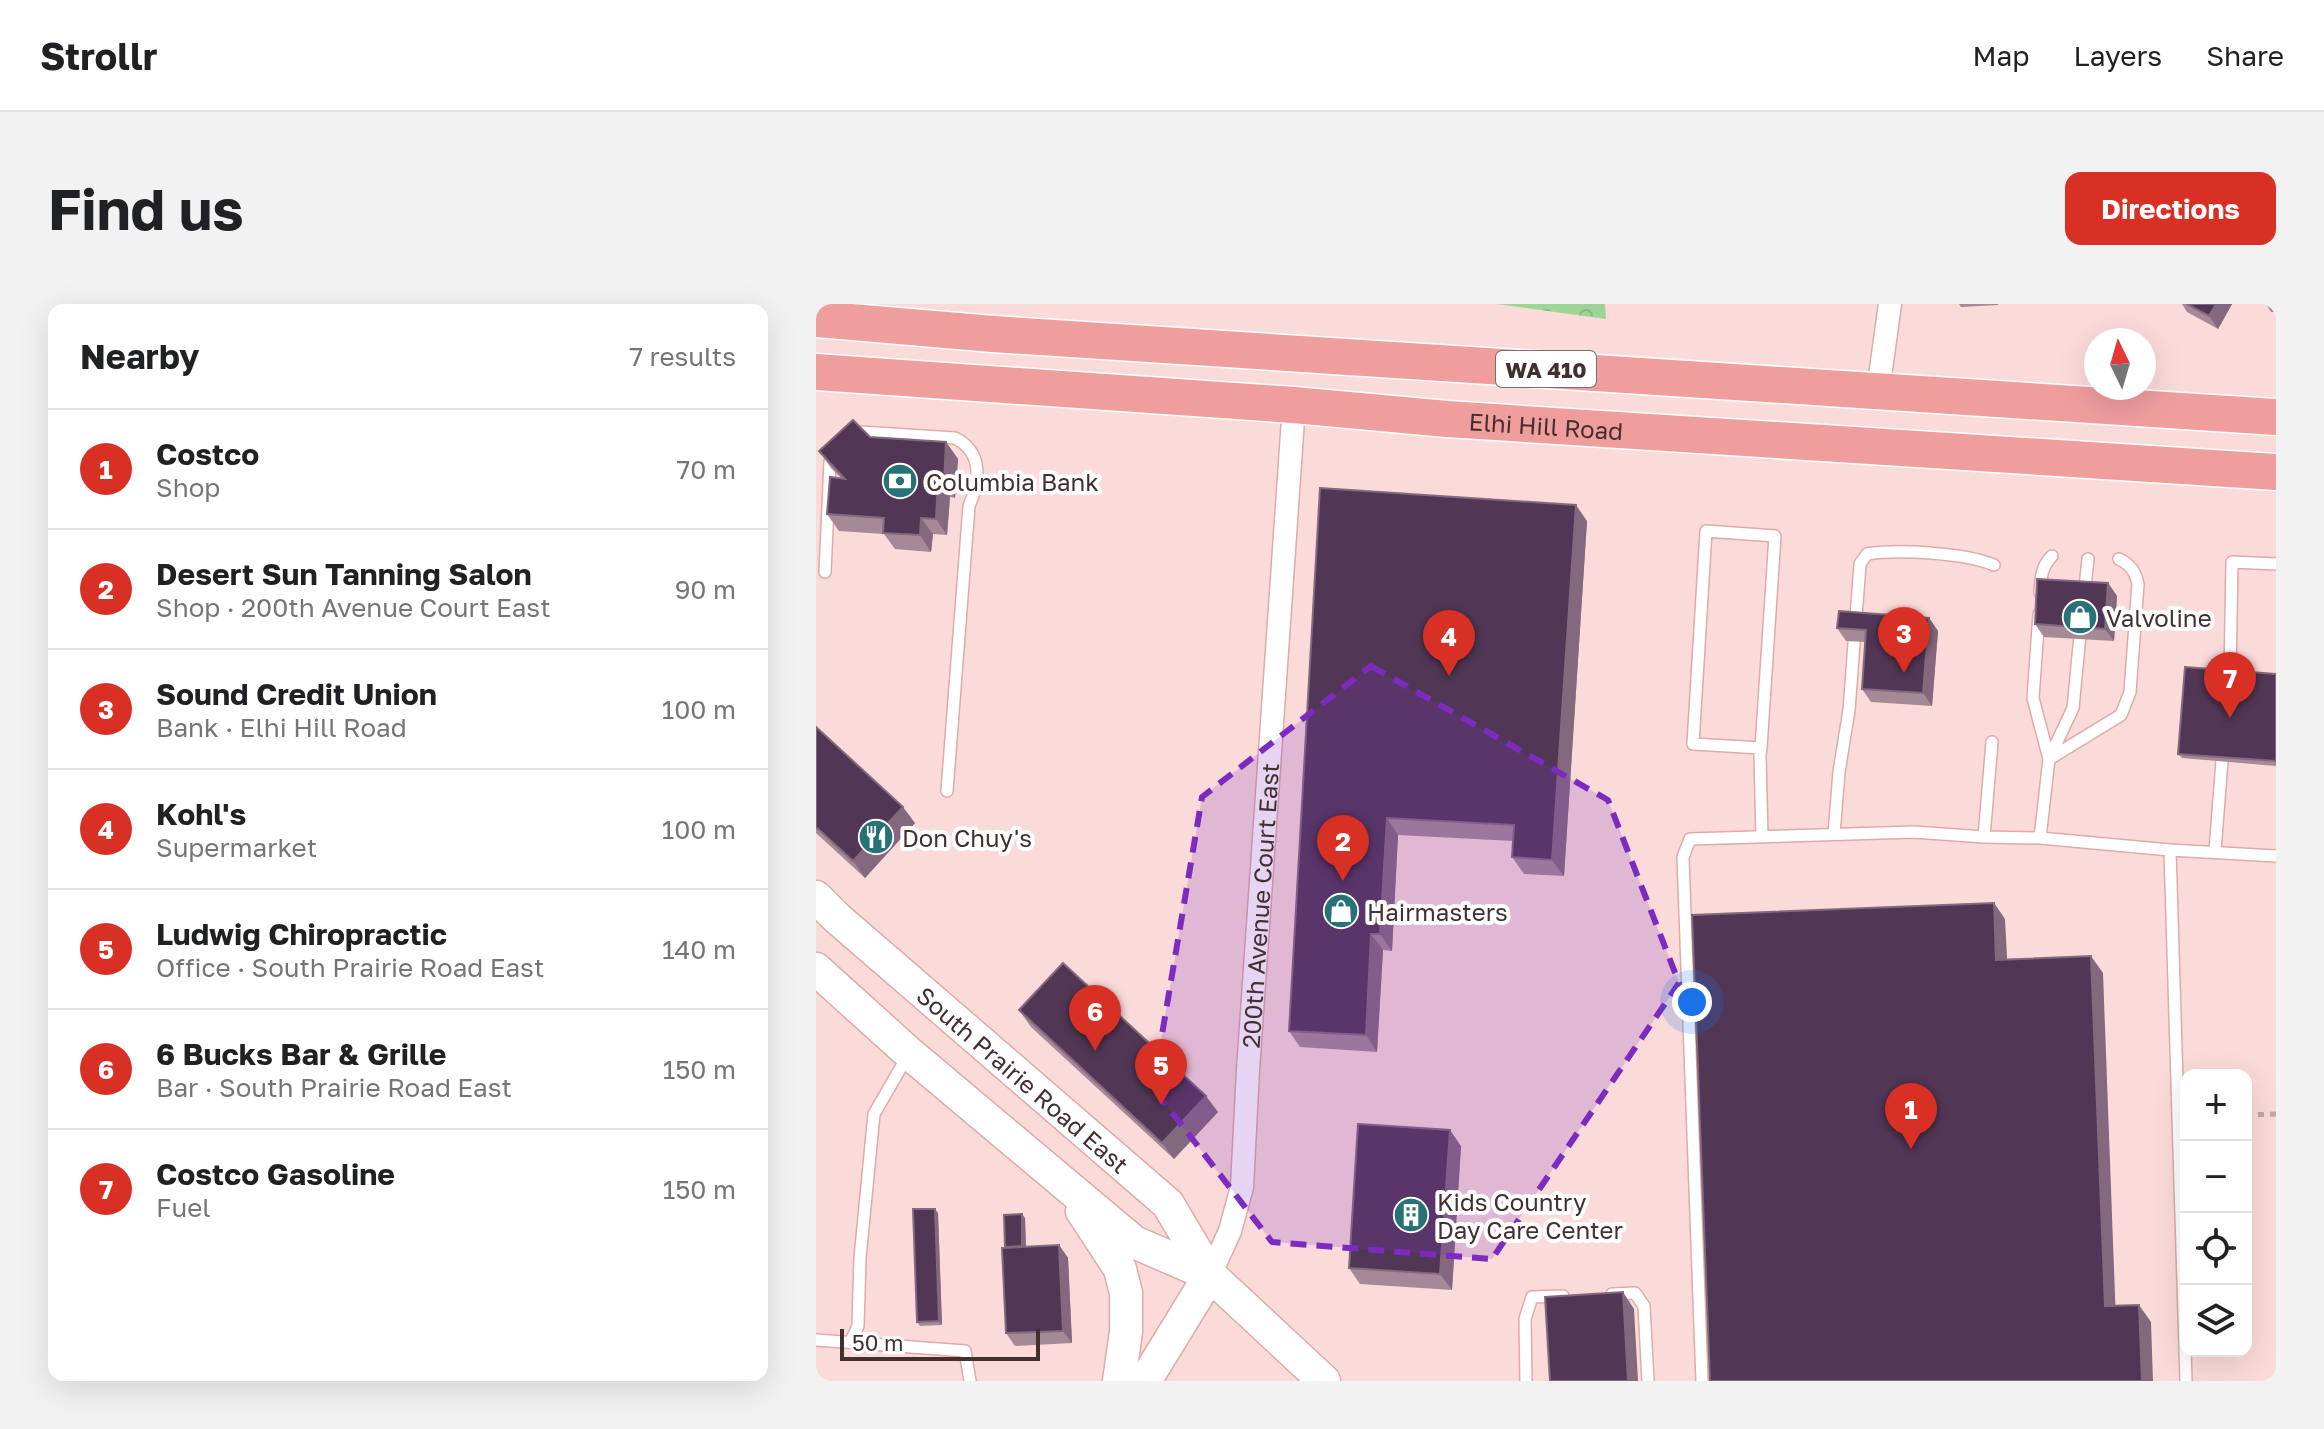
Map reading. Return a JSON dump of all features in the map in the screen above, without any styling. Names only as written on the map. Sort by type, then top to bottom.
[{"type":"main road","name":"WA 410","points":[[816,319],[993,334],[2276,417]]},
{"type":"main road","name":"Elhi Hill Road","points":[[816,372],[1294,405],[1447,419],[2276,472]]},
{"type":"main road","name":"South Prairie Road East","points":[[816,897],[1168,1204],[1210,1275],[1324,1381]]},
{"type":"main road","name":"South Prairie Road East","points":[[816,969],[909,1053],[1134,1242],[1210,1275]]},
{"type":"main road","points":[[1069,1187],[1120,1269],[1126,1293],[1126,1332],[1119,1381]]},
{"type":"main road","name":"200th Avenue Court East","points":[[1145,1381],[1210,1275]]},
{"type":"street","points":[[1878,391],[1890,304]]},
{"type":"street","name":"200th Avenue Court East","points":[[1210,1275],[1230,1231],[1242,1187],[1294,405]]},
{"type":"lane","points":[[825,572],[830,462],[834,450],[849,436],[861,432],[955,438],[966,444],[975,456],[976,490],[969,506],[947,791]]},
{"type":"lane","points":[[1761,748],[1693,744],[1706,531],[1775,536],[1761,748],[1762,837]]},
{"type":"lane","points":[[1834,834],[1839,772],[1849,710],[1860,564],[1867,554],[1882,552],[1965,556],[1994,565]]},
{"type":"lane","points":[[2049,759],[2033,698],[2041,574],[2052,556]]},
{"type":"lane","points":[[2084,604],[2088,559]]},
{"type":"lane","points":[[2049,759],[2121,715],[2127,703],[2138,584],[2136,573],[2129,564],[2119,559]]},
{"type":"lane","points":[[2230,675],[2232,562],[2276,564]]},
{"type":"lane","points":[[2040,838],[2049,759],[2073,708],[2082,619]]},
{"type":"lane","points":[[1984,837],[1992,742]]},
{"type":"lane","points":[[2215,851],[2222,761]]},
{"type":"lane","points":[[1702,1381],[1683,857],[1690,839],[1914,832],[2276,856]]},
{"type":"lane","points":[[2170,850],[2186,1381]]},
{"type":"lane","points":[[851,1341],[858,1326],[858,1282],[870,1133],[874,1114],[909,1053]]},
{"type":"lane","points":[[1606,1294],[1635,1293],[1644,1306],[1648,1381]]},
{"type":"lane","points":[[1526,1381],[1525,1319],[1532,1297],[1576,1295]]},
{"type":"lane","points":[[816,1340],[965,1351],[970,1381]]},
{"type":"path","points":[[2252,1115],[2276,1114]]},
{"type":"highlighted area","points":[[1371,666],[1608,800],[1679,983],[1492,1259],[1272,1242],[1153,1088],[1202,797]]},
{"type":"green space","points":[[1497,304],[1605,304],[1606,319]]},
{"type":"building","points":[[2187,304],[2216,304],[2209,316]]},
{"type":"building","name":"Columbia Bank","points":[[853,420],[870,437],[946,442],[944,481],[938,481],[936,519],[921,518],[920,535],[883,533],[884,518],[827,514],[830,477],[845,479],[819,451]]},
{"type":"building","points":[[1320,488],[1576,505],[1552,860],[1512,857],[1514,825],[1387,818],[1380,934],[1371,934],[1366,1035],[1289,1031]]},
{"type":"building","name":"Valvoline","points":[[2037,579],[2108,583],[2105,629],[2035,624]]},
{"type":"building","points":[[1839,611],[1929,618],[1923,693],[1862,689],[1866,630],[1837,628]]},
{"type":"building","points":[[2185,667],[2276,674],[2276,761],[2178,754]]},
{"type":"building","points":[[816,727],[903,807],[853,861],[816,827]]},
{"type":"building","points":[[1994,903],[1996,960],[2091,956],[2105,1306],[2139,1305],[2142,1381],[1710,1381],[1692,915]]},
{"type":"building","points":[[1063,963],[1206,1096],[1162,1143],[1019,1010]]},
{"type":"building","name":"Kids Country Day Care Center","points":[[1358,1124],[1450,1130],[1440,1274],[1349,1268]]},
{"type":"building","points":[[913,1209],[935,1209],[939,1321],[917,1322]]},
{"type":"building","points":[[1022,1214],[1022,1246],[1005,1247],[1004,1215]]},
{"type":"building","points":[[1059,1245],[1063,1331],[1006,1333],[1002,1248]]},
{"type":"building","points":[[1623,1292],[1628,1381],[1550,1381],[1545,1297]]},
{"type":"place","name":"Columbia Bank","points":[[900,481]]},
{"type":"place","name":"Valvoline","points":[[2080,617]]},
{"type":"place","name":"Sound Credit Union","points":[[1904,673]]},
{"type":"place","name":"Kohl's","points":[[1449,676]]},
{"type":"place","name":"Costco Gasoline","points":[[2230,718]]},
{"type":"place","name":"Don Chuy's","points":[[876,837]]},
{"type":"place","name":"Desert Sun Tanning Salon","points":[[1343,881]]},
{"type":"place","name":"Hairmasters","points":[[1341,911]]},
{"type":"place","name":"6 Bucks Bar & Grille","points":[[1095,1051]]},
{"type":"place","name":"Ludwig Chiropractic","points":[[1161,1105]]},
{"type":"place","name":"Costco","points":[[1911,1149]]},
{"type":"place","name":"Kids Country Day Care Center","points":[[1411,1215]]}]
